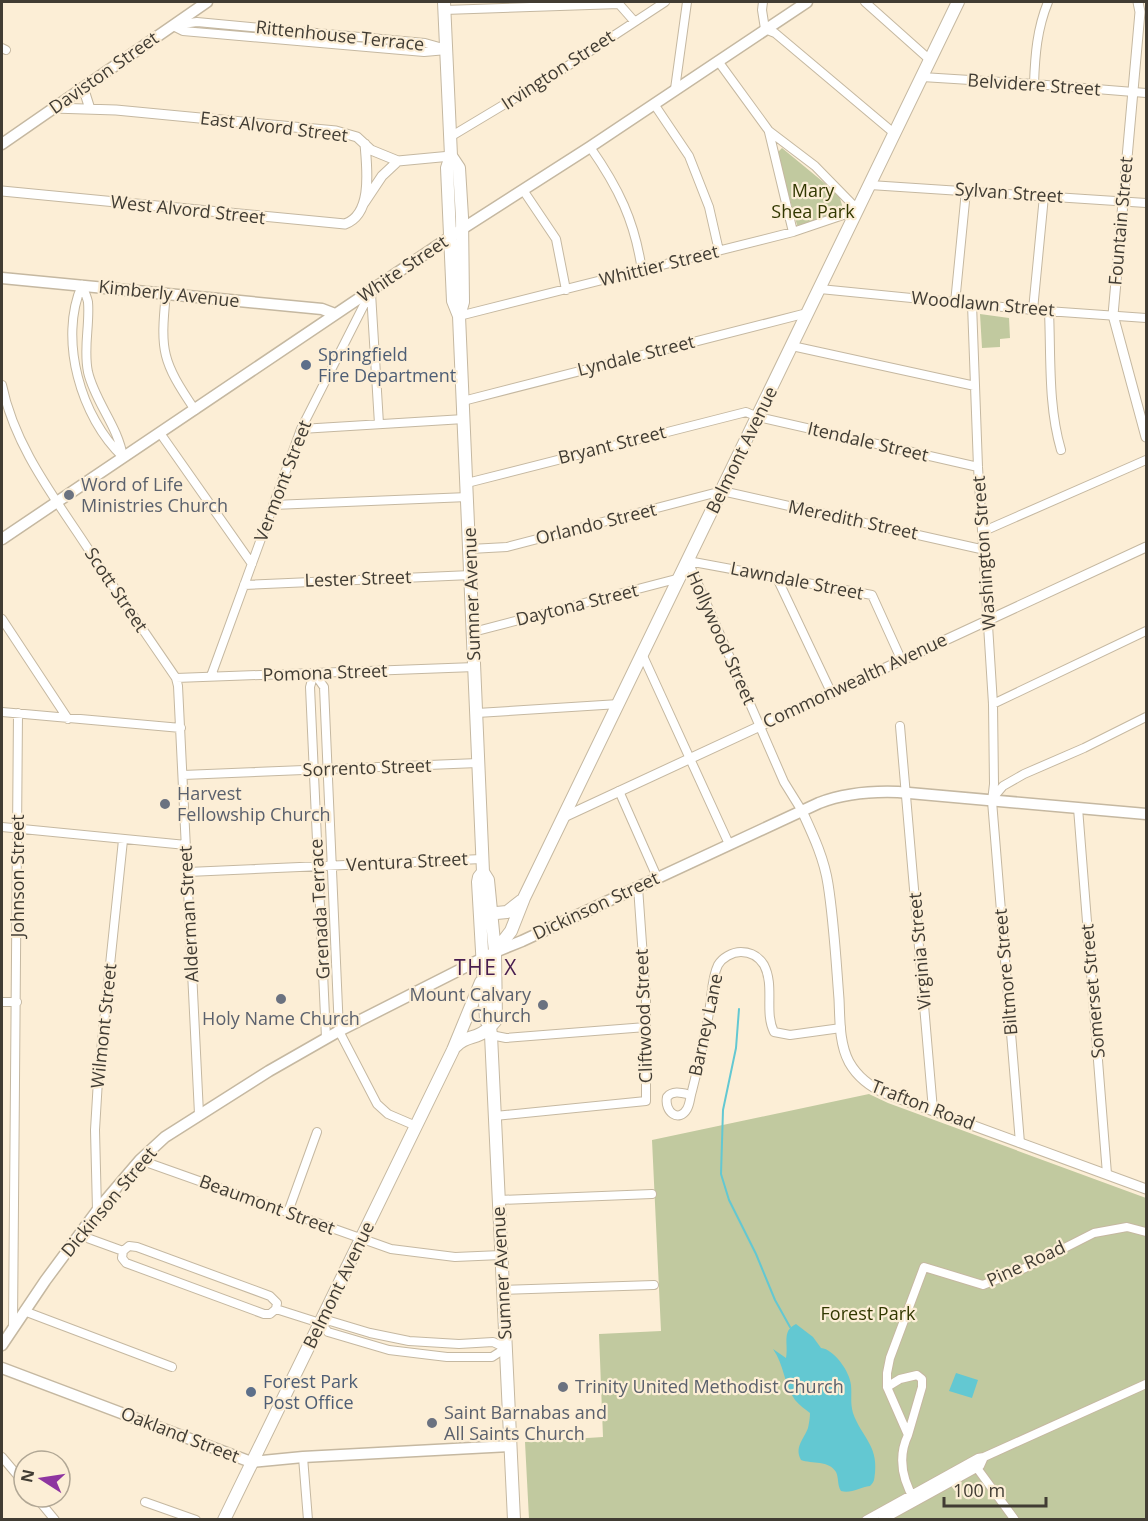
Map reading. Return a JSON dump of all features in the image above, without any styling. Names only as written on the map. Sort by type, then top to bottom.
[{"type":"main road","name":"Daviston Street","points":[[2,144],[207,2]]},
{"type":"main road","name":"White Street","points":[[2,539],[462,229],[590,147],[807,2]]},
{"type":"main road","name":"Belmont Avenue","points":[[495,952],[511,932],[524,898],[620,704],[958,2]]},
{"type":"main road","name":"Sumner Avenue","points":[[444,6],[451,156],[447,168],[453,301],[459,316]]},
{"type":"main road","name":"Sumner Avenue","points":[[451,156],[459,168],[462,229],[463,302],[459,316],[482,859],[483,872],[487,876],[495,952],[496,1020],[488,1031]]},
{"type":"main road","name":"Kimberly Avenue","points":[[2,278],[322,309],[335,314]]},
{"type":"main road","name":"Dickinson Street","points":[[2,1346],[13,1326],[79,1235],[140,1160],[165,1137],[326,1038],[495,952],[802,811],[848,794],[878,791],[1146,814]]},
{"type":"main road","name":"Sumner Avenue","points":[[483,872],[478,882],[478,915],[495,1116],[514,1520]]},
{"type":"main road","points":[[478,915],[507,912],[524,898]]},
{"type":"main road","name":"Belmont Avenue","points":[[224,1520],[453,1050],[483,979]]},
{"type":"main road","points":[[453,1050],[465,1038],[488,1031],[481,1025],[463,1026]]},
{"type":"main road","name":"Oakland Street","points":[[2,1368],[251,1462],[510,1446]]},
{"type":"street","name":"Irvington Street","points":[[450,138],[560,71],[665,2]]},
{"type":"street","points":[[675,89],[687,2]]},
{"type":"street","points":[[763,2],[765,29],[776,33],[895,134]]},
{"type":"street","points":[[865,2],[930,60]]},
{"type":"street","points":[[1034,84],[1036,40],[1048,2]]},
{"type":"street","name":"Fountain Street","points":[[1138,2],[1140,12],[1113,315],[1146,437]]},
{"type":"street","points":[[444,6],[619,3],[634,21]]},
{"type":"street","name":"Rittenhouse Terrace","points":[[172,26],[197,22],[425,43],[447,50]]},
{"type":"street","points":[[718,61],[769,131],[815,166],[858,210]]},
{"type":"street","name":"Belvidere Street","points":[[922,78],[1146,93]]},
{"type":"street","points":[[83,87],[90,109]]},
{"type":"street","points":[[654,104],[689,156],[709,207],[718,251]]},
{"type":"street","name":"East Alvord Street","points":[[53,108],[116,110],[336,131],[357,137],[375,152],[398,160],[451,156]]},
{"type":"street","points":[[769,131],[793,232]]},
{"type":"street","points":[[364,203],[365,144]]},
{"type":"street","points":[[590,147],[608,173],[627,209],[638,244],[642,270]]},
{"type":"street","name":"West Alvord Street","points":[[2,191],[340,224],[358,217],[379,180],[398,160]]},
{"type":"street","name":"Sylvan Street","points":[[870,185],[1146,203]]},
{"type":"street","points":[[523,190],[556,239],[566,290]]},
{"type":"street","points":[[955,303],[966,191]]},
{"type":"street","points":[[1033,310],[1044,196]]},
{"type":"street","name":"Whittier Street","points":[[459,316],[793,232],[858,210]]},
{"type":"street","points":[[2,278],[2,285]]},
{"type":"street","points":[[82,285],[88,302],[85,352],[90,381],[98,402],[119,439],[123,457]]},
{"type":"street","points":[[82,285],[75,300],[72,328],[73,353],[78,378],[88,405],[111,445],[123,457]]},
{"type":"street","name":"Woodlawn Street","points":[[820,289],[1033,310],[1146,318]]},
{"type":"street","points":[[371,291],[379,424]]},
{"type":"street","name":"Vermont Street","points":[[211,676],[301,429],[371,291]]},
{"type":"street","points":[[166,293],[162,339],[165,354],[175,380],[195,410]]},
{"type":"street","name":"Washington Street","points":[[972,304],[978,467],[984,531],[993,704],[994,784],[992,801]]},
{"type":"street","points":[[1049,311],[1053,408],[1061,450]]},
{"type":"street","name":"Lyndale Street","points":[[463,401],[809,313]]},
{"type":"street","points":[[792,346],[975,386]]},
{"type":"street","points":[[73,353],[85,352]]},
{"type":"street","name":"Scott Street","points":[[2,385],[9,413],[21,443],[56,501],[176,678]]},
{"type":"street","points":[[88,405],[98,402]]},
{"type":"street","name":"Bryant Street","points":[[467,483],[734,414],[746,412],[758,417]]},
{"type":"street","name":"Itendale Street","points":[[758,417],[978,467]]},
{"type":"street","points":[[301,429],[464,419]]},
{"type":"street","points":[[160,433],[252,564]]},
{"type":"street","points":[[984,531],[1146,460]]},
{"type":"street","name":"Orlando Street","points":[[470,549],[507,547],[722,491]]},
{"type":"street","name":"Meredith Street","points":[[722,491],[984,550]]},
{"type":"street","points":[[273,505],[468,497]]},
{"type":"street","name":"Commonwealth Avenue","points":[[564,817],[689,757],[1146,547]]},
{"type":"street","name":"Lawndale Street","points":[[688,561],[872,595],[901,659]]},
{"type":"street","name":"Hollywood Street","points":[[688,561],[783,782],[802,811]]},
{"type":"street","name":"Lester Street","points":[[244,585],[471,575]]},
{"type":"street","name":"Daytona Street","points":[[473,632],[680,578]]},
{"type":"street","points":[[777,578],[831,692]]},
{"type":"street","points":[[2,619],[69,719]]},
{"type":"street","points":[[993,704],[1146,631]]},
{"type":"street","points":[[643,656],[729,844]]},
{"type":"street","name":"Pomona Street","points":[[176,678],[475,667]]},
{"type":"street","name":"Grenada Terrace","points":[[314,673],[324,687],[339,1031]]},
{"type":"street","name":"Grenada Terrace","points":[[314,673],[310,687],[326,1038]]},
{"type":"street","name":"Alderman Street","points":[[176,678],[181,728],[199,1114]]},
{"type":"street","points":[[477,714],[620,704]]},
{"type":"street","points":[[2,712],[181,728]]},
{"type":"street","name":"Johnson Street","points":[[13,1326],[18,713]]},
{"type":"street","points":[[992,801],[1003,786],[1024,774],[1084,748],[1146,717]]},
{"type":"street","name":"Virginia Street","points":[[900,726],[933,1110]]},
{"type":"street","name":"Sorrento Street","points":[[183,775],[478,763]]},
{"type":"street","points":[[619,791],[657,877]]},
{"type":"street","name":"Biltmore Street","points":[[992,801],[1020,1143]]},
{"type":"street","name":"Somerset Street","points":[[1078,808],[1107,1174]]},
{"type":"street","name":"Trafton Road","points":[[802,811],[817,844],[827,878],[841,1028],[848,1060],[864,1082],[879,1091],[1146,1189]]},
{"type":"street","points":[[2,827],[186,845]]},
{"type":"street","name":"Wilmont Street","points":[[97,1212],[95,1130],[98,1080],[123,840]]},
{"type":"street","name":"Ventura Street","points":[[188,872],[482,859]]},
{"type":"street","name":"Cliftwood Street","points":[[495,1116],[646,1101],[646,1000],[638,887]]},
{"type":"street","name":"Barney Lane","points":[[691,1095],[707,1024],[715,973],[720,962],[729,956],[748,953],[763,964],[769,981],[770,1016],[774,1032],[790,1035],[841,1028]]},
{"type":"street","points":[[2,1002],[17,1002]]},
{"type":"street","points":[[488,1031],[506,1038],[646,1027]]},
{"type":"street","points":[[339,1031],[377,1104],[388,1114],[416,1126]]},
{"type":"street","points":[[288,1212],[317,1132]]},
{"type":"street","name":"Beaumont Street","points":[[140,1160],[391,1249],[433,1256],[501,1255]]},
{"type":"street","points":[[499,1200],[652,1194]]},
{"type":"street","name":"Pine Road","points":[[887,1387],[888,1367],[924,1267],[983,1285],[1025,1268],[1094,1233],[1110,1228],[1126,1227],[1146,1232]]},
{"type":"street","points":[[79,1235],[123,1251]]},
{"type":"street","points":[[129,1246],[137,1248],[270,1296],[276,1301],[276,1309],[270,1314],[264,1314],[126,1263],[122,1258],[123,1251],[129,1246]]},
{"type":"street","points":[[503,1290],[654,1284]]},
{"type":"street","points":[[276,1309],[320,1323],[330,1321],[370,1333],[409,1341],[459,1344],[493,1342],[506,1348]]},
{"type":"street","points":[[24,1311],[172,1367]]},
{"type":"street","points":[[320,1323],[328,1332],[339,1336],[377,1347],[407,1352],[447,1357],[492,1357],[506,1348]]},
{"type":"street","points":[[407,1352],[409,1341]]},
{"type":"street","points":[[908,1435],[887,1387],[897,1380],[917,1375],[922,1379],[921,1391],[908,1435],[904,1447],[903,1471],[905,1482],[913,1498]]},
{"type":"street","points":[[882,1520],[978,1458],[1146,1384]]},
{"type":"street","points":[[2,1457],[12,1469]]},
{"type":"street","points":[[303,1457],[308,1520]]},
{"type":"street","points":[[866,1520],[977,1468],[982,1464],[984,1457]]},
{"type":"street","points":[[977,1468],[1015,1520]]},
{"type":"street","points":[[145,1502],[196,1520]]},
{"type":"green space","name":"Mary Shea Park","points":[[782,148],[839,195],[842,205],[838,214],[801,226],[797,225],[777,153]]},
{"type":"green space","points":[[980,314],[1009,318],[1010,338],[1000,339],[1000,347],[982,348]]},
{"type":"green space","name":"Forest Park","points":[[869,1094],[1146,1198],[1146,1519],[529,1519],[525,1442],[603,1437],[599,1334],[661,1331],[652,1140]]},
{"type":"water","points":[[796,1324],[813,1337],[821,1348],[831,1352],[848,1374],[853,1413],[874,1455],[874,1481],[870,1486],[848,1492],[841,1491],[837,1474],[833,1468],[825,1464],[801,1460],[799,1447],[808,1428],[810,1413],[791,1394],[780,1361],[773,1349],[786,1358],[787,1334]]},
{"type":"water","points":[[956,1373],[978,1380],[972,1398],[949,1391]]},
{"type":"waterway","points":[[739,1009],[736,1048],[723,1110],[721,1174],[729,1200],[756,1254],[775,1300],[790,1327]]},
{"type":"place","name":"Springfield Fire Department","points":[[306,365]]},
{"type":"place","name":"Word of Life Ministries Church","points":[[69,495]]},
{"type":"place","name":"Harvest Fellowship Church","points":[[165,804]]},
{"type":"place","name":"Holy Name Church","points":[[281,999]]},
{"type":"place","name":"Mount Calvary Church","points":[[543,1005]]},
{"type":"place","name":"Trinity United Methodist Church","points":[[563,1387]]},
{"type":"place","name":"Forest Park Post Office","points":[[251,1392]]},
{"type":"place","name":"Saint Barnabas and All Saints Church","points":[[432,1423]]},
{"type":"district","name":"THE X","points":[[486,968]]}]
